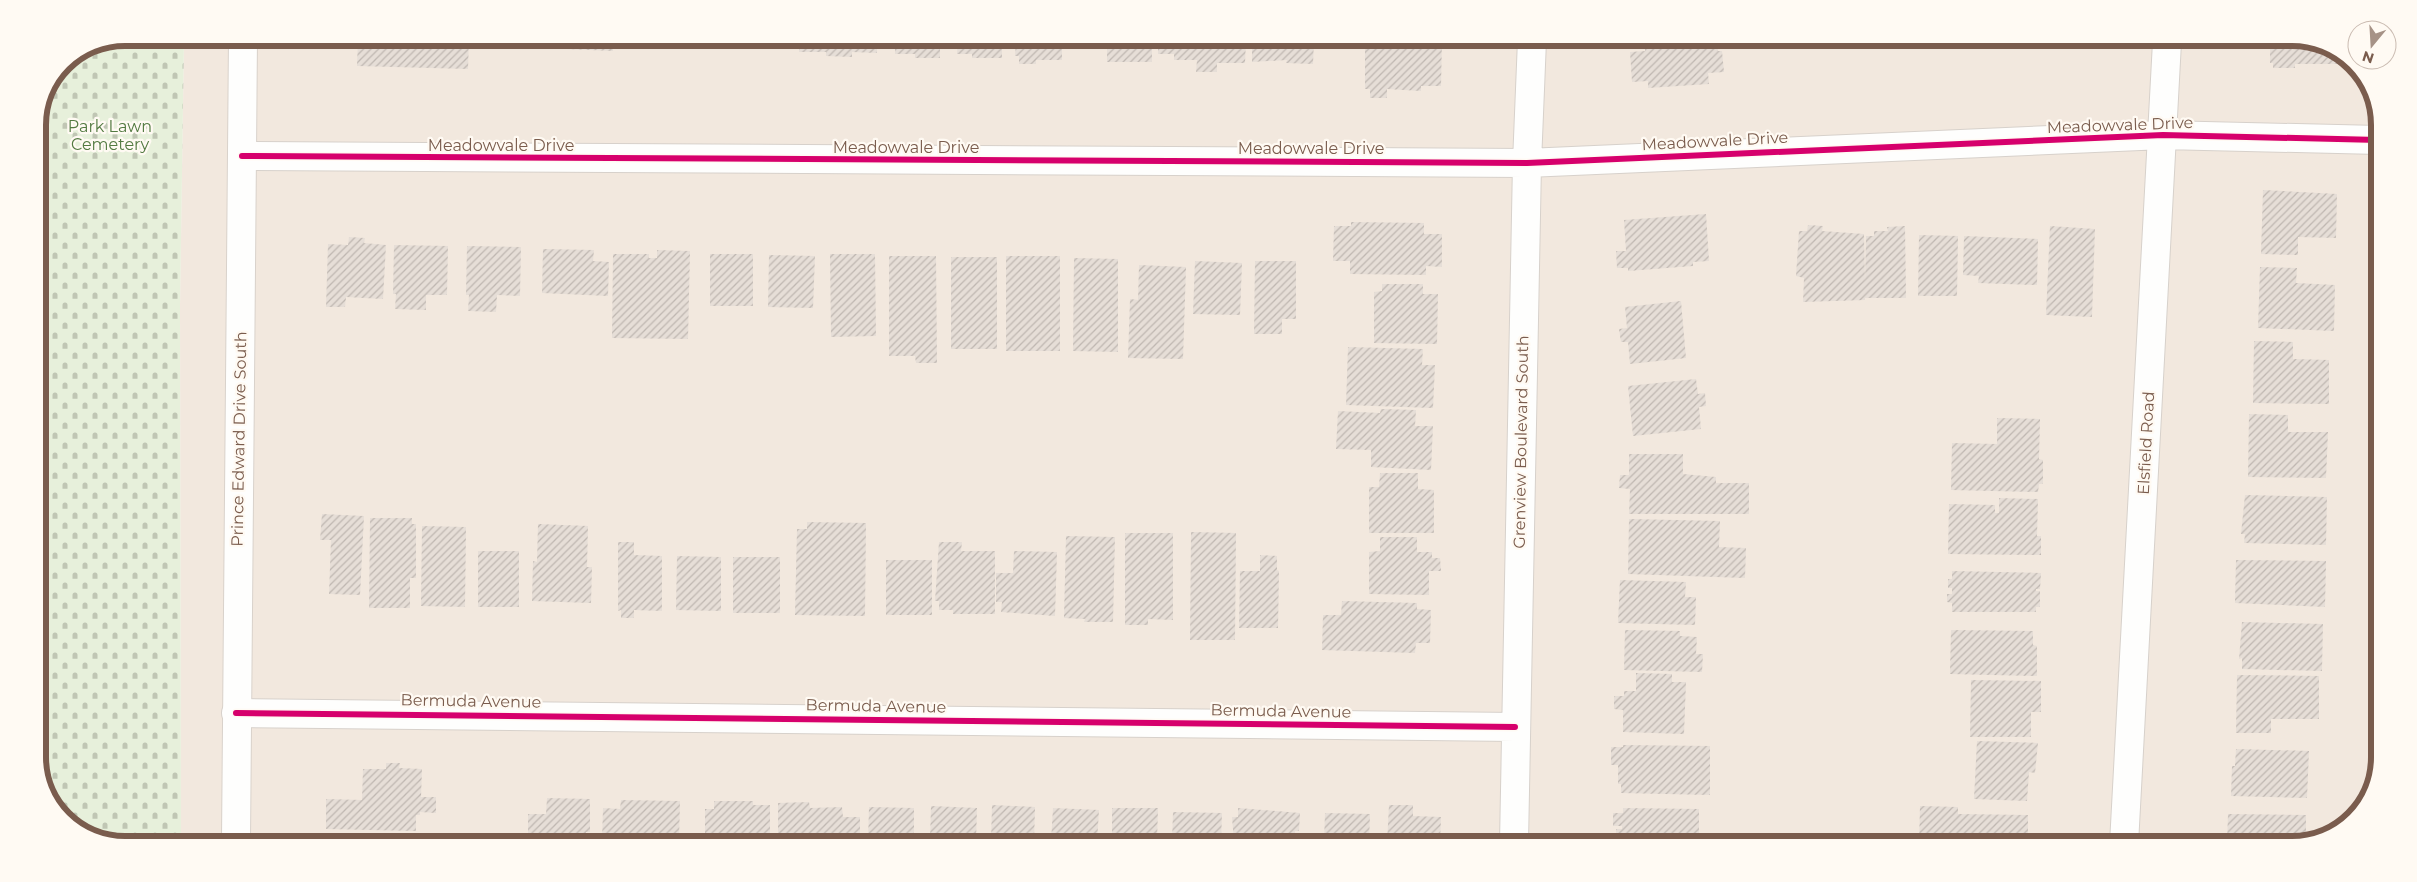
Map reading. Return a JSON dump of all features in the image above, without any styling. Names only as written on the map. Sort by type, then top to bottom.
[{"type":"street","name":"Prince Edward Drive South","points":[[236,836],[244,46]]},
{"type":"street","name":"Grenview Boulevard South","points":[[1514,836],[1527,163],[1532,46]]},
{"type":"street","name":"Elsfield Road","points":[[2124,836],[2164,135],[2167,46]]},
{"type":"street","name":"Meadowvale Drive","points":[[242,156],[1527,163],[2164,135],[2371,140]]},
{"type":"street","name":"Bermuda Avenue","points":[[236,713],[1515,727]]},
{"type":"shaded area","points":[[184,46],[2292,46],[2317,50],[2336,60],[2349,70],[2363,90],[2367,100],[2371,120],[2371,757],[2367,782],[2354,805],[2348,813],[2336,822],[2317,832],[2292,836],[181,836],[180,306]]},
{"type":"green space","name":"Park Lawn Cemetery","points":[[125,46],[184,46],[180,306],[181,836],[115,835],[100,832],[69,813],[52,787],[46,762],[46,125],[52,95],[60,81],[69,69],[95,52]]},
{"type":"building","points":[[358,46],[469,46],[468,69],[357,66]]},
{"type":"building","points":[[543,46],[613,46],[613,51],[543,48]]},
{"type":"building","points":[[799,46],[877,46],[877,53],[852,52],[852,57],[826,56],[826,52],[799,52]]},
{"type":"building","points":[[895,46],[940,46],[940,58],[915,58],[915,54],[895,54]]},
{"type":"building","points":[[958,46],[1002,46],[1002,58],[972,58],[972,54],[957,54]]},
{"type":"building","points":[[1016,46],[1062,46],[1062,60],[1036,60],[1036,64],[1019,64],[1019,56],[1015,56]]},
{"type":"building","points":[[1107,46],[1152,46],[1152,62],[1107,62]]},
{"type":"building","points":[[1158,46],[1246,46],[1245,63],[1217,63],[1217,72],[1196,72],[1197,60],[1174,60],[1174,54],[1158,54]]},
{"type":"building","points":[[1252,46],[1314,46],[1313,64],[1286,63],[1287,60],[1252,62]]},
{"type":"building","points":[[1365,46],[1442,46],[1441,86],[1421,86],[1421,91],[1387,89],[1387,98],[1370,98],[1370,89],[1365,89]]},
{"type":"building","points":[[1645,46],[1717,46],[1718,51],[1722,51],[1724,72],[1708,73],[1709,84],[1648,88],[1648,81],[1632,82],[1630,52],[1645,51]]},
{"type":"building","points":[[2270,46],[2292,46],[2317,50],[2327,54],[2341,64],[2295,64],[2295,68],[2273,68],[2273,63],[2270,63]]},
{"type":"building","points":[[2263,190],[2337,194],[2336,238],[2298,237],[2298,255],[2261,254]]},
{"type":"building","points":[[1706,214],[1709,261],[1693,262],[1693,266],[1628,271],[1628,268],[1617,268],[1616,251],[1626,251],[1624,220]]},
{"type":"building","points":[[1351,222],[1424,223],[1424,234],[1442,234],[1442,267],[1426,266],[1426,275],[1350,274],[1350,261],[1333,261],[1334,226],[1351,226]]},
{"type":"building","points":[[1808,225],[1823,226],[1822,231],[1864,234],[1865,282],[1866,236],[1874,236],[1874,231],[1888,231],[1887,227],[1905,226],[1906,298],[1865,298],[1865,300],[1803,302],[1804,278],[1796,276],[1799,231],[1807,231]]},
{"type":"building","points":[[2050,226],[2095,229],[2092,317],[2046,315]]},
{"type":"building","points":[[1919,235],[1958,236],[1957,296],[1918,296]]},
{"type":"building","points":[[1964,236],[2038,239],[2037,285],[1978,283],[1979,276],[1963,275]]},
{"type":"building","points":[[349,237],[365,238],[364,243],[386,245],[383,299],[346,297],[345,307],[326,307],[328,244],[348,245]]},
{"type":"building","points":[[394,245],[448,246],[447,295],[426,295],[426,310],[395,309],[396,294],[393,294]]},
{"type":"building","points":[[467,246],[521,247],[520,296],[497,295],[496,312],[468,311],[469,295],[466,295]]},
{"type":"building","points":[[543,249],[594,250],[593,261],[609,262],[608,296],[542,293]]},
{"type":"building","points":[[657,250],[690,251],[688,339],[612,338],[613,254],[649,254],[649,258],[657,258]]},
{"type":"building","points":[[710,254],[753,254],[753,306],[710,306]]},
{"type":"building","points":[[830,254],[875,254],[876,336],[831,337]]},
{"type":"building","points":[[769,255],[815,256],[813,308],[768,307]]},
{"type":"building","points":[[889,256],[936,256],[937,363],[916,363],[915,356],[889,356]]},
{"type":"building","points":[[1006,256],[1060,256],[1060,351],[1006,351]]},
{"type":"building","points":[[951,257],[997,257],[997,349],[951,349]]},
{"type":"building","points":[[1074,258],[1118,259],[1118,352],[1073,351]]},
{"type":"building","points":[[1195,261],[1242,263],[1240,315],[1193,314]]},
{"type":"building","points":[[1255,261],[1296,261],[1296,319],[1282,319],[1282,334],[1254,334]]},
{"type":"building","points":[[1139,265],[1186,267],[1183,359],[1128,358],[1130,299],[1138,300]]},
{"type":"building","points":[[2260,267],[2297,268],[2296,283],[2335,285],[2334,331],[2258,328]]},
{"type":"building","points":[[1382,284],[1423,284],[1423,294],[1438,294],[1437,344],[1374,343],[1374,292],[1382,291]]},
{"type":"building","points":[[1681,301],[1686,358],[1630,364],[1628,342],[1621,342],[1619,329],[1627,328],[1625,307]]},
{"type":"building","points":[[2254,341],[2293,342],[2293,359],[2329,360],[2329,404],[2253,403]]},
{"type":"building","points":[[1348,347],[1423,349],[1422,365],[1435,365],[1433,408],[1346,405]]},
{"type":"building","points":[[1696,379],[1698,394],[1705,393],[1706,406],[1699,407],[1701,429],[1633,436],[1628,386]]},
{"type":"building","points":[[1381,409],[1416,410],[1415,426],[1433,426],[1431,470],[1371,467],[1371,450],[1336,449],[1338,411],[1380,413]]},
{"type":"building","points":[[2249,414],[2288,415],[2288,432],[2328,432],[2326,478],[2248,477]]},
{"type":"building","points":[[1997,418],[2040,419],[2039,459],[2043,460],[2043,484],[2039,484],[2038,492],[1951,490],[1952,443],[1997,444]]},
{"type":"building","points":[[1629,454],[1683,454],[1683,474],[1716,477],[1716,483],[1749,483],[1749,514],[1629,514],[1630,489],[1619,488],[1620,475],[1629,475]]},
{"type":"building","points":[[1380,473],[1418,473],[1418,489],[1434,490],[1434,533],[1369,533],[1369,487],[1379,487]]},
{"type":"building","points":[[2245,495],[2327,497],[2326,545],[2244,543],[2245,534],[2241,534]]},
{"type":"building","points":[[1999,498],[2038,499],[2037,536],[2041,536],[2041,555],[1948,554],[1949,504],[1995,505],[1995,513],[1999,513]]},
{"type":"building","points":[[322,514],[364,516],[360,595],[329,594],[331,540],[320,540]]},
{"type":"building","points":[[370,518],[412,518],[412,524],[416,524],[416,578],[410,578],[410,608],[369,608]]},
{"type":"building","points":[[1629,519],[1720,521],[1719,547],[1746,548],[1745,578],[1628,574]]},
{"type":"building","points":[[807,522],[866,523],[865,616],[795,615],[797,529],[807,529]]},
{"type":"building","points":[[538,524],[588,526],[587,567],[592,567],[591,603],[532,601],[533,561],[537,562]]},
{"type":"building","points":[[422,526],[466,527],[465,607],[421,606]]},
{"type":"building","points":[[1191,532],[1236,533],[1235,640],[1190,640]]},
{"type":"building","points":[[1125,533],[1173,533],[1173,620],[1148,619],[1148,625],[1125,625]]},
{"type":"building","points":[[1066,536],[1115,537],[1113,622],[1084,622],[1085,619],[1064,618]]},
{"type":"building","points":[[1380,537],[1417,537],[1417,552],[1432,552],[1432,558],[1440,558],[1441,571],[1429,571],[1429,595],[1369,594],[1369,552],[1380,551]]},
{"type":"building","points":[[618,542],[634,542],[634,555],[662,556],[662,611],[634,610],[634,618],[621,618],[621,610],[618,611]]},
{"type":"building","points":[[939,542],[962,542],[961,551],[995,551],[995,614],[953,614],[953,610],[939,610],[939,601],[935,601]]},
{"type":"building","points":[[478,551],[519,551],[519,607],[478,607]]},
{"type":"building","points":[[1014,551],[1057,552],[1055,616],[1001,612],[1002,602],[996,602],[996,573],[1013,573]]},
{"type":"building","points":[[1260,555],[1277,556],[1277,570],[1279,571],[1278,628],[1239,628],[1240,571],[1260,571]]},
{"type":"building","points":[[677,556],[721,557],[721,611],[676,610]]},
{"type":"building","points":[[733,557],[780,557],[780,613],[733,613]]},
{"type":"building","points":[[886,560],[932,560],[932,615],[886,615]]},
{"type":"building","points":[[2236,560],[2326,561],[2325,607],[2235,603]]},
{"type":"building","points":[[1952,571],[2041,573],[2040,589],[2036,589],[2036,591],[2040,591],[2040,607],[2036,607],[2036,612],[1952,612],[1952,603],[1947,602],[1947,594],[1952,594],[1952,588],[1948,588],[1948,579],[1952,579]]},
{"type":"building","points":[[1620,580],[1686,582],[1685,597],[1696,597],[1695,625],[1618,623]]},
{"type":"building","points":[[1342,601],[1417,603],[1417,609],[1431,610],[1430,643],[1416,643],[1415,653],[1322,650],[1323,615],[1341,615]]},
{"type":"building","points":[[2242,622],[2323,624],[2322,671],[2242,669],[2242,658],[2239,659]]},
{"type":"building","points":[[1625,630],[1680,631],[1680,636],[1697,637],[1696,654],[1703,654],[1702,672],[1624,670]]},
{"type":"building","points":[[1951,630],[2033,631],[2033,645],[2037,646],[2037,676],[1950,674]]},
{"type":"building","points":[[1636,673],[1672,674],[1672,682],[1686,682],[1684,734],[1623,732],[1623,710],[1614,709],[1614,696],[1624,696],[1624,691],[1636,691]]},
{"type":"building","points":[[2237,675],[2319,676],[2319,719],[2271,719],[2271,733],[2236,733]]},
{"type":"building","points":[[1971,680],[2041,681],[2041,712],[2031,712],[2031,737],[1970,737]]},
{"type":"building","points":[[1977,741],[2038,743],[2035,773],[2029,772],[2027,801],[1974,799]]},
{"type":"building","points":[[1623,745],[1710,746],[1710,795],[1621,793],[1621,784],[1618,784],[1618,765],[1611,765],[1611,747],[1623,747]]},
{"type":"building","points":[[2236,749],[2309,751],[2307,798],[2231,796],[2232,766],[2235,766]]},
{"type":"building","points":[[386,763],[400,763],[399,768],[422,769],[421,797],[436,797],[436,813],[420,812],[420,815],[416,815],[416,831],[326,829],[326,799],[362,800],[363,769],[386,769]]},
{"type":"building","points":[[547,798],[590,799],[590,832],[586,832],[586,836],[528,836],[528,814],[546,814]]},
{"type":"building","points":[[621,800],[680,801],[679,836],[602,836],[603,808],[620,809]]},
{"type":"building","points":[[714,801],[753,801],[753,805],[770,805],[770,836],[705,836],[705,809],[714,809]]},
{"type":"building","points":[[809,802],[810,808],[842,807],[843,817],[860,817],[860,836],[778,836],[778,803]]},
{"type":"building","points":[[992,805],[1035,807],[1034,836],[991,836]]},
{"type":"building","points":[[1389,805],[1413,805],[1413,816],[1441,817],[1440,836],[1387,836]]},
{"type":"building","points":[[931,806],[977,808],[976,836],[930,836]]},
{"type":"building","points":[[1920,806],[1958,807],[1958,814],[2028,815],[2028,836],[1919,836]]},
{"type":"building","points":[[869,807],[914,808],[914,836],[868,836]]},
{"type":"building","points":[[1053,808],[1099,810],[1097,836],[1051,836]]},
{"type":"building","points":[[1112,808],[1158,808],[1157,836],[1112,836]]},
{"type":"building","points":[[1238,808],[1300,813],[1299,831],[1295,831],[1295,836],[1234,836],[1232,817],[1238,817]]},
{"type":"building","points":[[1623,808],[1699,809],[1699,836],[1616,836],[1616,829],[1622,829],[1622,826],[1613,826],[1613,813],[1623,813]]},
{"type":"building","points":[[1173,812],[1222,813],[1221,836],[1172,836]]},
{"type":"building","points":[[1325,813],[1370,814],[1369,836],[1324,836]]},
{"type":"building","points":[[2228,814],[2306,815],[2306,834],[2227,836]]},
{"type":"cycle path","points":[[242,156],[1527,163],[2163,135],[2371,140]]},
{"type":"cycle path","points":[[236,713],[1515,727]]}]
